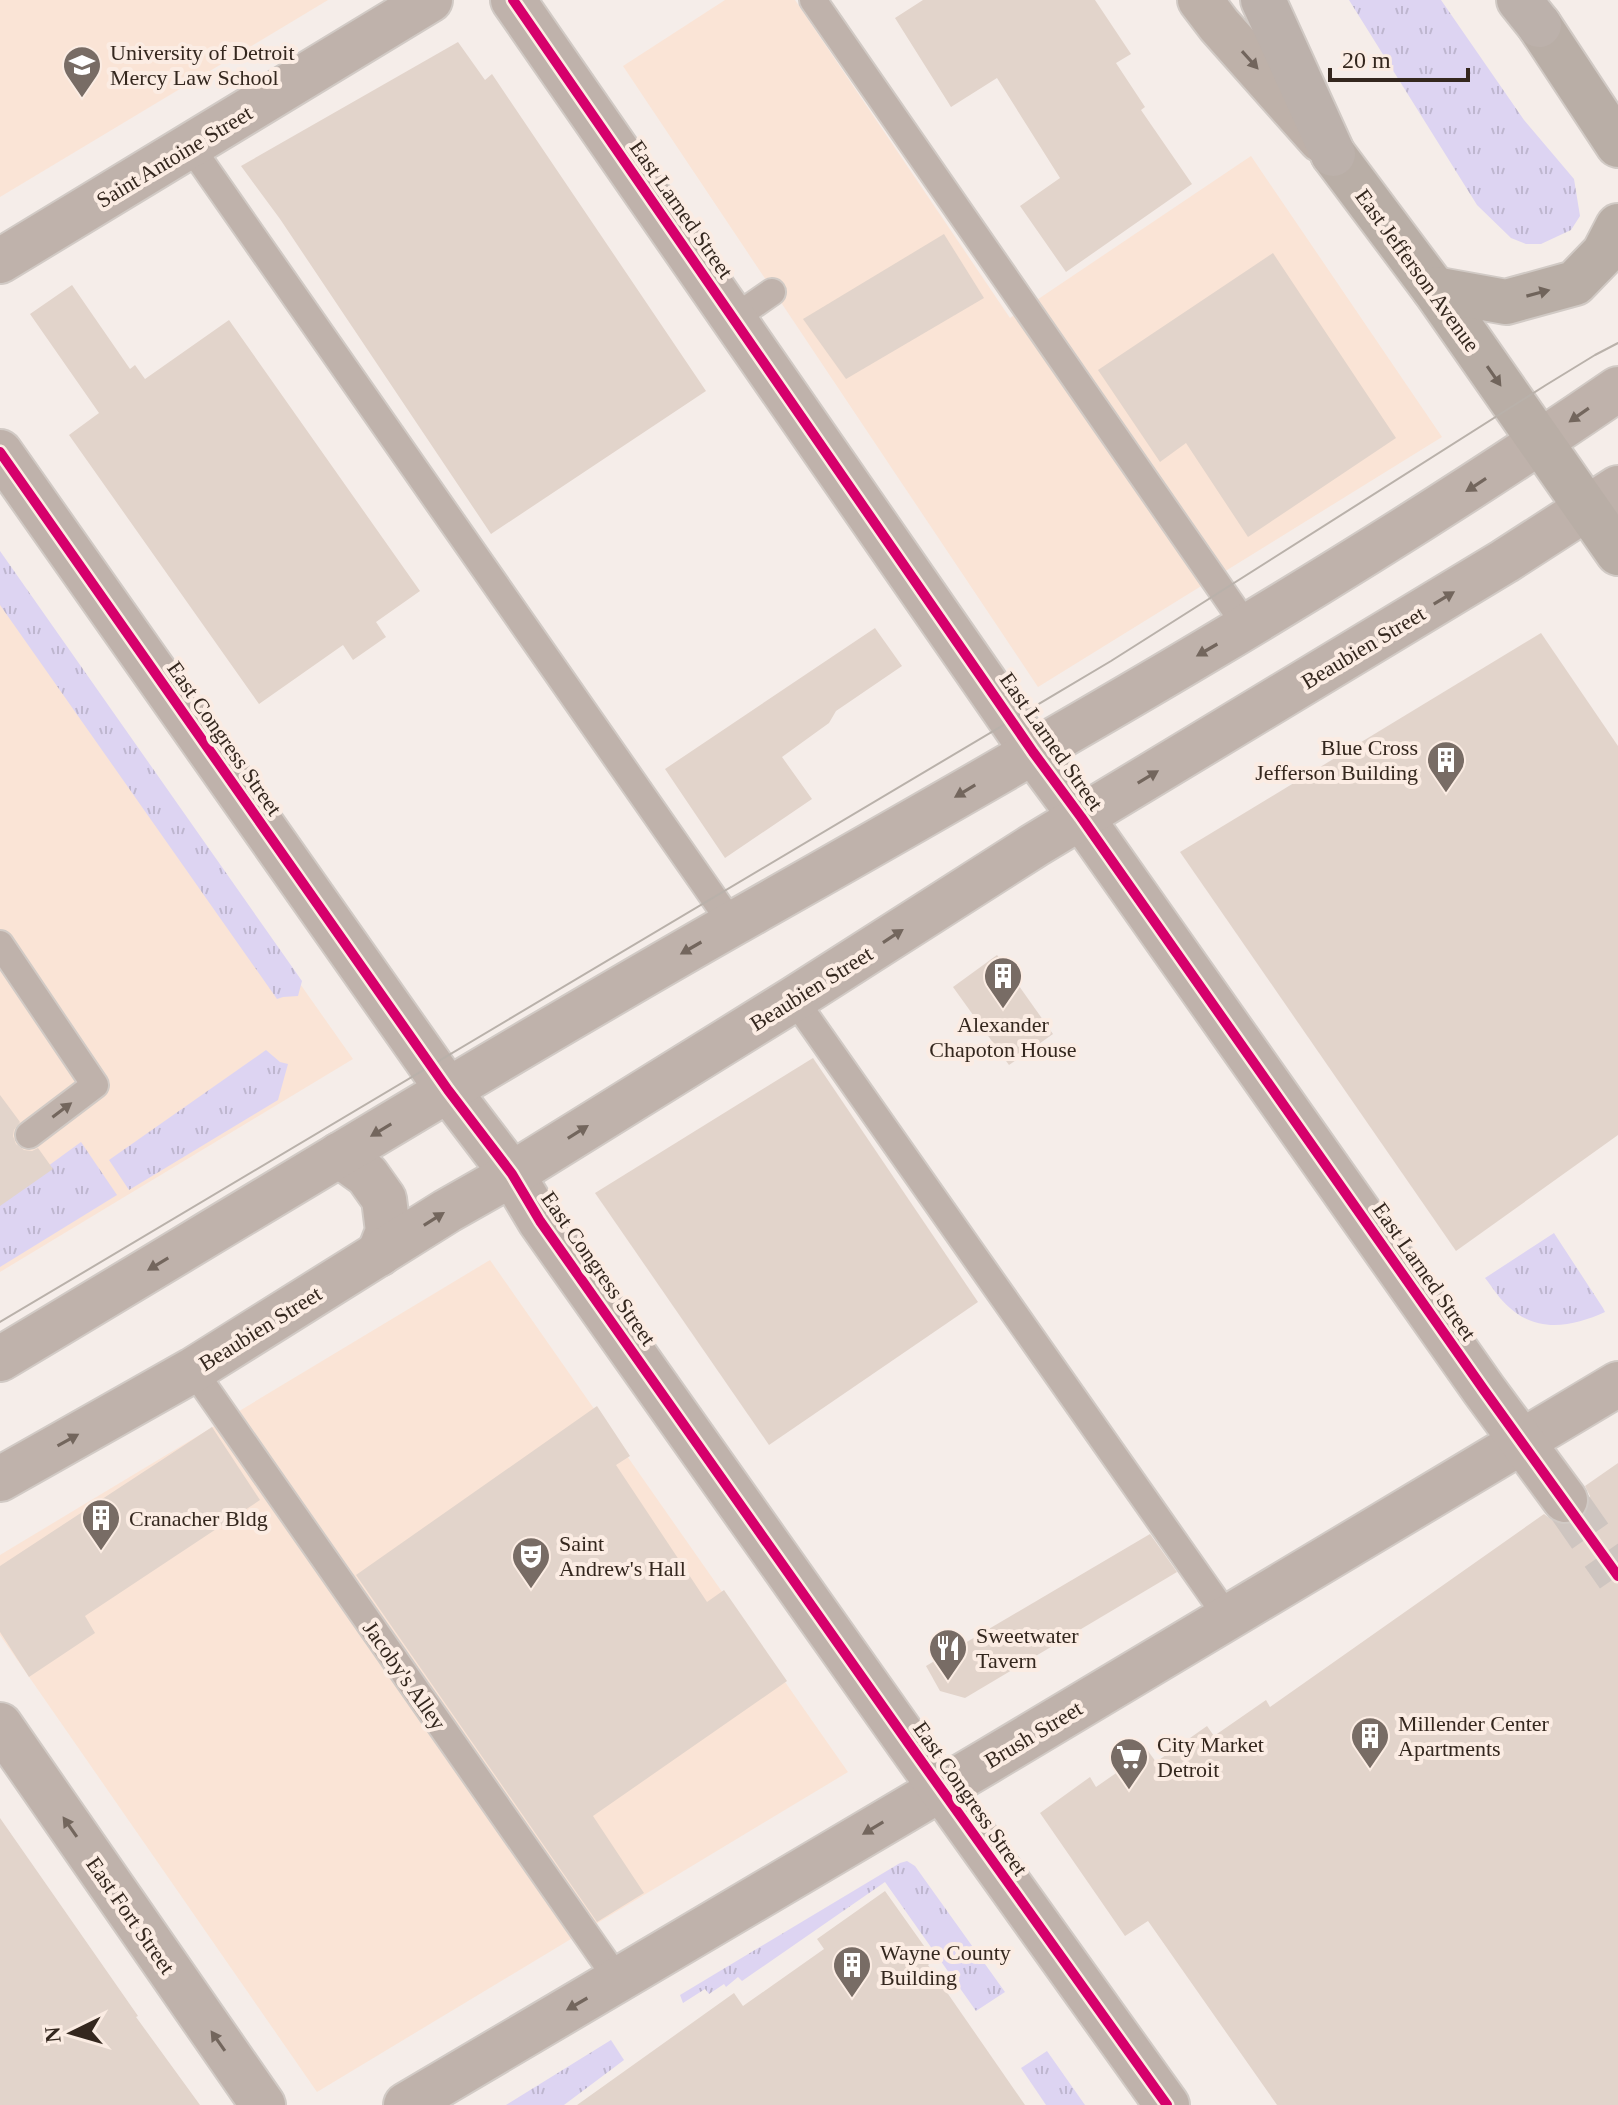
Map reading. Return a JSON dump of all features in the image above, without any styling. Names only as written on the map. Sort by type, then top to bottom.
[{"type":"highway","points":[[1263,0],[1333,154]]},
{"type":"highway","points":[[1528,8],[1618,145]]},
{"type":"highway","name":"East Jefferson Avenue","points":[[1333,154],[1434,289],[1541,442],[1603,498],[1618,553]]},
{"type":"highway","points":[[1434,289],[1506,302],[1575,283],[1604,253],[1618,226]]},
{"type":"main road","name":"East Jefferson Avenue","points":[[1200,0],[1333,154]]},
{"type":"street","name":"Saint Antoine Street","points":[[0,261],[430,0]]},
{"type":"street","name":"East Larned Street","points":[[513,0],[1033,752],[1565,1500]]},
{"type":"street","points":[[0,1359],[448,1090],[1247,627],[1456,497],[1618,389]]},
{"type":"street","name":"East Congress Street","points":[[0,452],[448,1090],[512,1174],[540,1221],[940,1789],[1167,2105]]},
{"type":"street","name":"Beaubien Street","points":[[0,1479],[193,1370],[794,999],[1081,817],[1505,561],[1603,498]]},
{"type":"street","points":[[339,1155],[367,1175],[384,1199],[388,1231],[379,1254]]},
{"type":"street","name":"Brush Street","points":[[406,2105],[1618,1384]]},
{"type":"street","name":"East Fort Street","points":[[0,1725],[263,2105]]},
{"type":"lane","points":[[817,2],[1247,627]]},
{"type":"lane","points":[[190,146],[732,924]]},
{"type":"lane","points":[[733,319],[772,292]]},
{"type":"lane","points":[[0,944],[95,1085],[29,1135]]},
{"type":"lane","points":[[794,999],[1228,1618]]},
{"type":"lane","name":"Jacoby's Alley","points":[[193,1370],[618,1980]]},
{"type":"shaded area","name":"University of Detroit Mercy Law School","points":[[0,0],[328,0],[0,197]]},
{"type":"shaded area","points":[[725,0],[795,0],[1010,318],[1251,156],[1442,437],[1038,687],[623,66]]},
{"type":"shaded area","points":[[0,558],[353,1059],[0,1272]]},
{"type":"shaded area","points":[[490,1260],[848,1772],[317,2092],[0,1635],[0,1555]]},
{"type":"green space","points":[[1349,0],[1441,0],[1524,120],[1574,179],[1580,216],[1571,230],[1541,244],[1526,244],[1511,238],[1477,205]]},
{"type":"green space","points":[[0,551],[302,981],[298,996],[277,999],[0,605]]},
{"type":"green space","points":[[266,1050],[280,1062],[288,1064],[278,1100],[129,1190],[109,1160]]},
{"type":"green space","points":[[81,1142],[117,1195],[0,1267],[0,1201]]},
{"type":"green space","points":[[1554,1233],[1605,1312],[1569,1324],[1533,1322],[1506,1305],[1485,1278]]},
{"type":"green space","points":[[907,1861],[915,1866],[1005,1992],[976,2011],[885,1882],[742,1981],[738,1977],[726,1987],[724,1984],[709,1994],[705,1989],[683,2003],[680,1995]]},
{"type":"green space","points":[[611,2040],[624,2060],[564,2105],[506,2105]]},
{"type":"green space","points":[[1047,2051],[1085,2105],[1046,2105],[1021,2068]]},
{"type":"building","points":[[923,0],[1095,0],[1131,54],[1116,63],[1145,107],[1141,110],[1192,184],[1066,272],[1020,206],[1060,178],[997,78],[951,107],[895,18]]},
{"type":"building","points":[[458,42],[485,80],[492,74],[706,391],[491,534],[280,219],[241,166]]},
{"type":"building","points":[[944,234],[984,298],[846,379],[803,319]]},
{"type":"building","points":[[1273,253],[1396,438],[1248,537],[1186,443],[1160,462],[1098,370]]},
{"type":"building","points":[[72,285],[130,369],[135,365],[145,379],[229,320],[420,591],[376,622],[386,637],[353,660],[343,645],[259,704],[69,435],[99,413],[30,314]]},
{"type":"building","points":[[875,628],[902,666],[836,711],[829,723],[782,757],[812,799],[725,858],[665,769]]},
{"type":"building","points":[[1541,633],[1618,746],[1618,1135],[1456,1251],[1180,852]]},
{"type":"building","name":"Alexander Chapoton House","points":[[997,955],[1053,1034],[1009,1065],[953,987]]},
{"type":"building","points":[[813,1058],[978,1302],[769,1445],[595,1193]]},
{"type":"building","points":[[0,1095],[20,1122],[14,1130],[16,1144],[24,1150],[38,1148],[53,1169],[0,1206]]},
{"type":"building","points":[[597,1406],[630,1456],[616,1465],[707,1602],[724,1590],[787,1681],[593,1816],[644,1893],[597,1922],[356,1575]]},
{"type":"building","points":[[212,1427],[260,1500],[85,1616],[95,1633],[29,1677],[0,1632],[0,1566]]},
{"type":"building","name":"Millender Center Apartments","points":[[1618,1463],[1618,2105],[1277,2105],[1148,1921],[1125,1936],[1040,1813],[1090,1777],[1096,1787],[1148,1751],[1156,1762],[1207,1726],[1214,1736],[1266,1700],[1270,1707],[1544,1514],[1556,1523],[1567,1525],[1579,1520],[1588,1509],[1590,1496],[1585,1486]]},
{"type":"building","points":[[1150,1534],[1177,1572],[965,1698],[940,1691],[926,1666]]},
{"type":"building","points":[[0,1818],[136,2017],[200,2105],[0,2105]]},
{"type":"building","name":"Wayne County Building","points":[[885,1891],[934,1960],[928,1965],[1025,2105],[577,2105],[734,1993],[743,2006],[824,1949],[817,1939]]},
{"type":"tunnel","points":[[1565,1500],[1618,1576]]},
{"type":"tram line","points":[[0,1322],[1111,661],[1546,385],[1618,343]]},
{"type":"cycle path","points":[[513,0],[1033,752],[1618,1576]]},
{"type":"cycle path","points":[[0,452],[448,1090],[512,1174],[540,1221],[909,1744],[1167,2105]]},
{"type":"place","name":"University of Detroit Mercy Law School","points":[[82,99]]},
{"type":"place","name":"Blue Cross Jefferson Building","points":[[1446,794]]},
{"type":"place","name":"Alexander Chapoton House","points":[[1003,1010]]},
{"type":"place","name":"Cranacher Bldg","points":[[101,1552]]},
{"type":"place","name":"Saint Andrew's Hall","points":[[531,1590]]},
{"type":"place","name":"Sweetwater Tavern","points":[[948,1682]]},
{"type":"place","name":"Millender Center Apartments","points":[[1370,1770]]},
{"type":"place","name":"City Market Detroit","points":[[1129,1791]]},
{"type":"place","name":"Wayne County Building","points":[[852,1999]]}]
